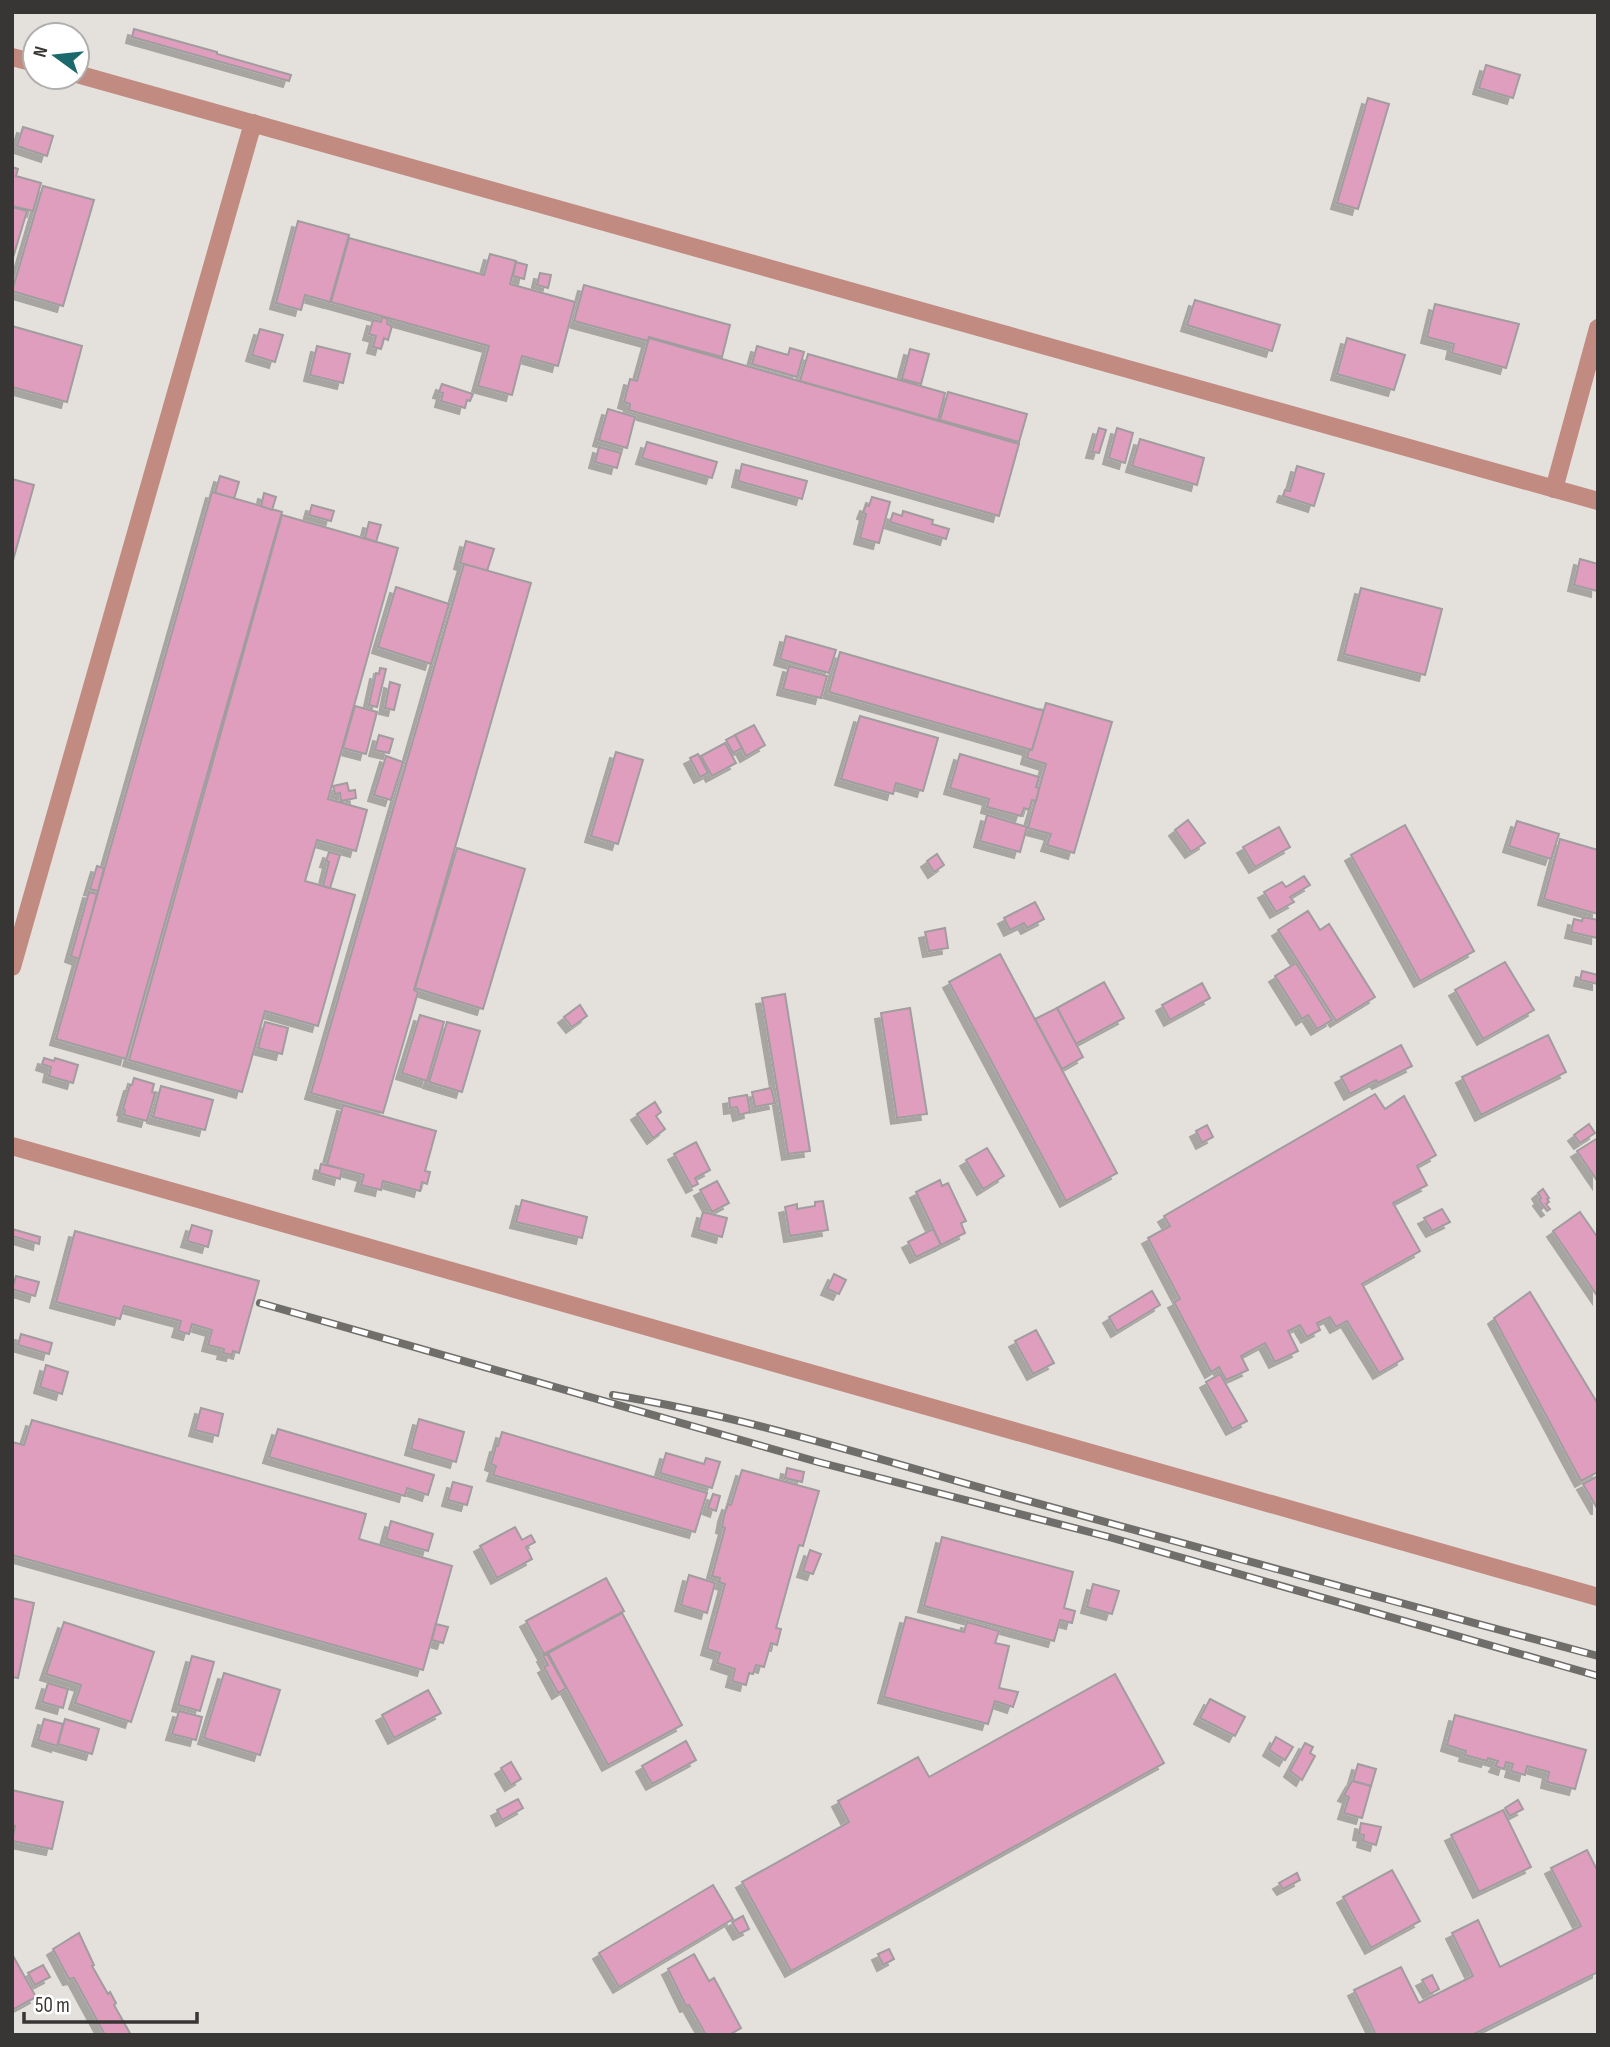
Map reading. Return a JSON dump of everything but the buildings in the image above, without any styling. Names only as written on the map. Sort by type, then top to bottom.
[{"type":"lane","points":[[91,79],[1598,501]]},
{"type":"lane","points":[[12,967],[253,123]]},
{"type":"lane","points":[[1554,489],[1598,328]]},
{"type":"lane","points":[[12,1146],[1598,1597]]},
{"type":"railway","points":[[260,1303],[818,1462],[1109,1537],[1598,1676]]},
{"type":"railway","points":[[613,1395],[710,1414],[806,1438],[1598,1656]]}]
